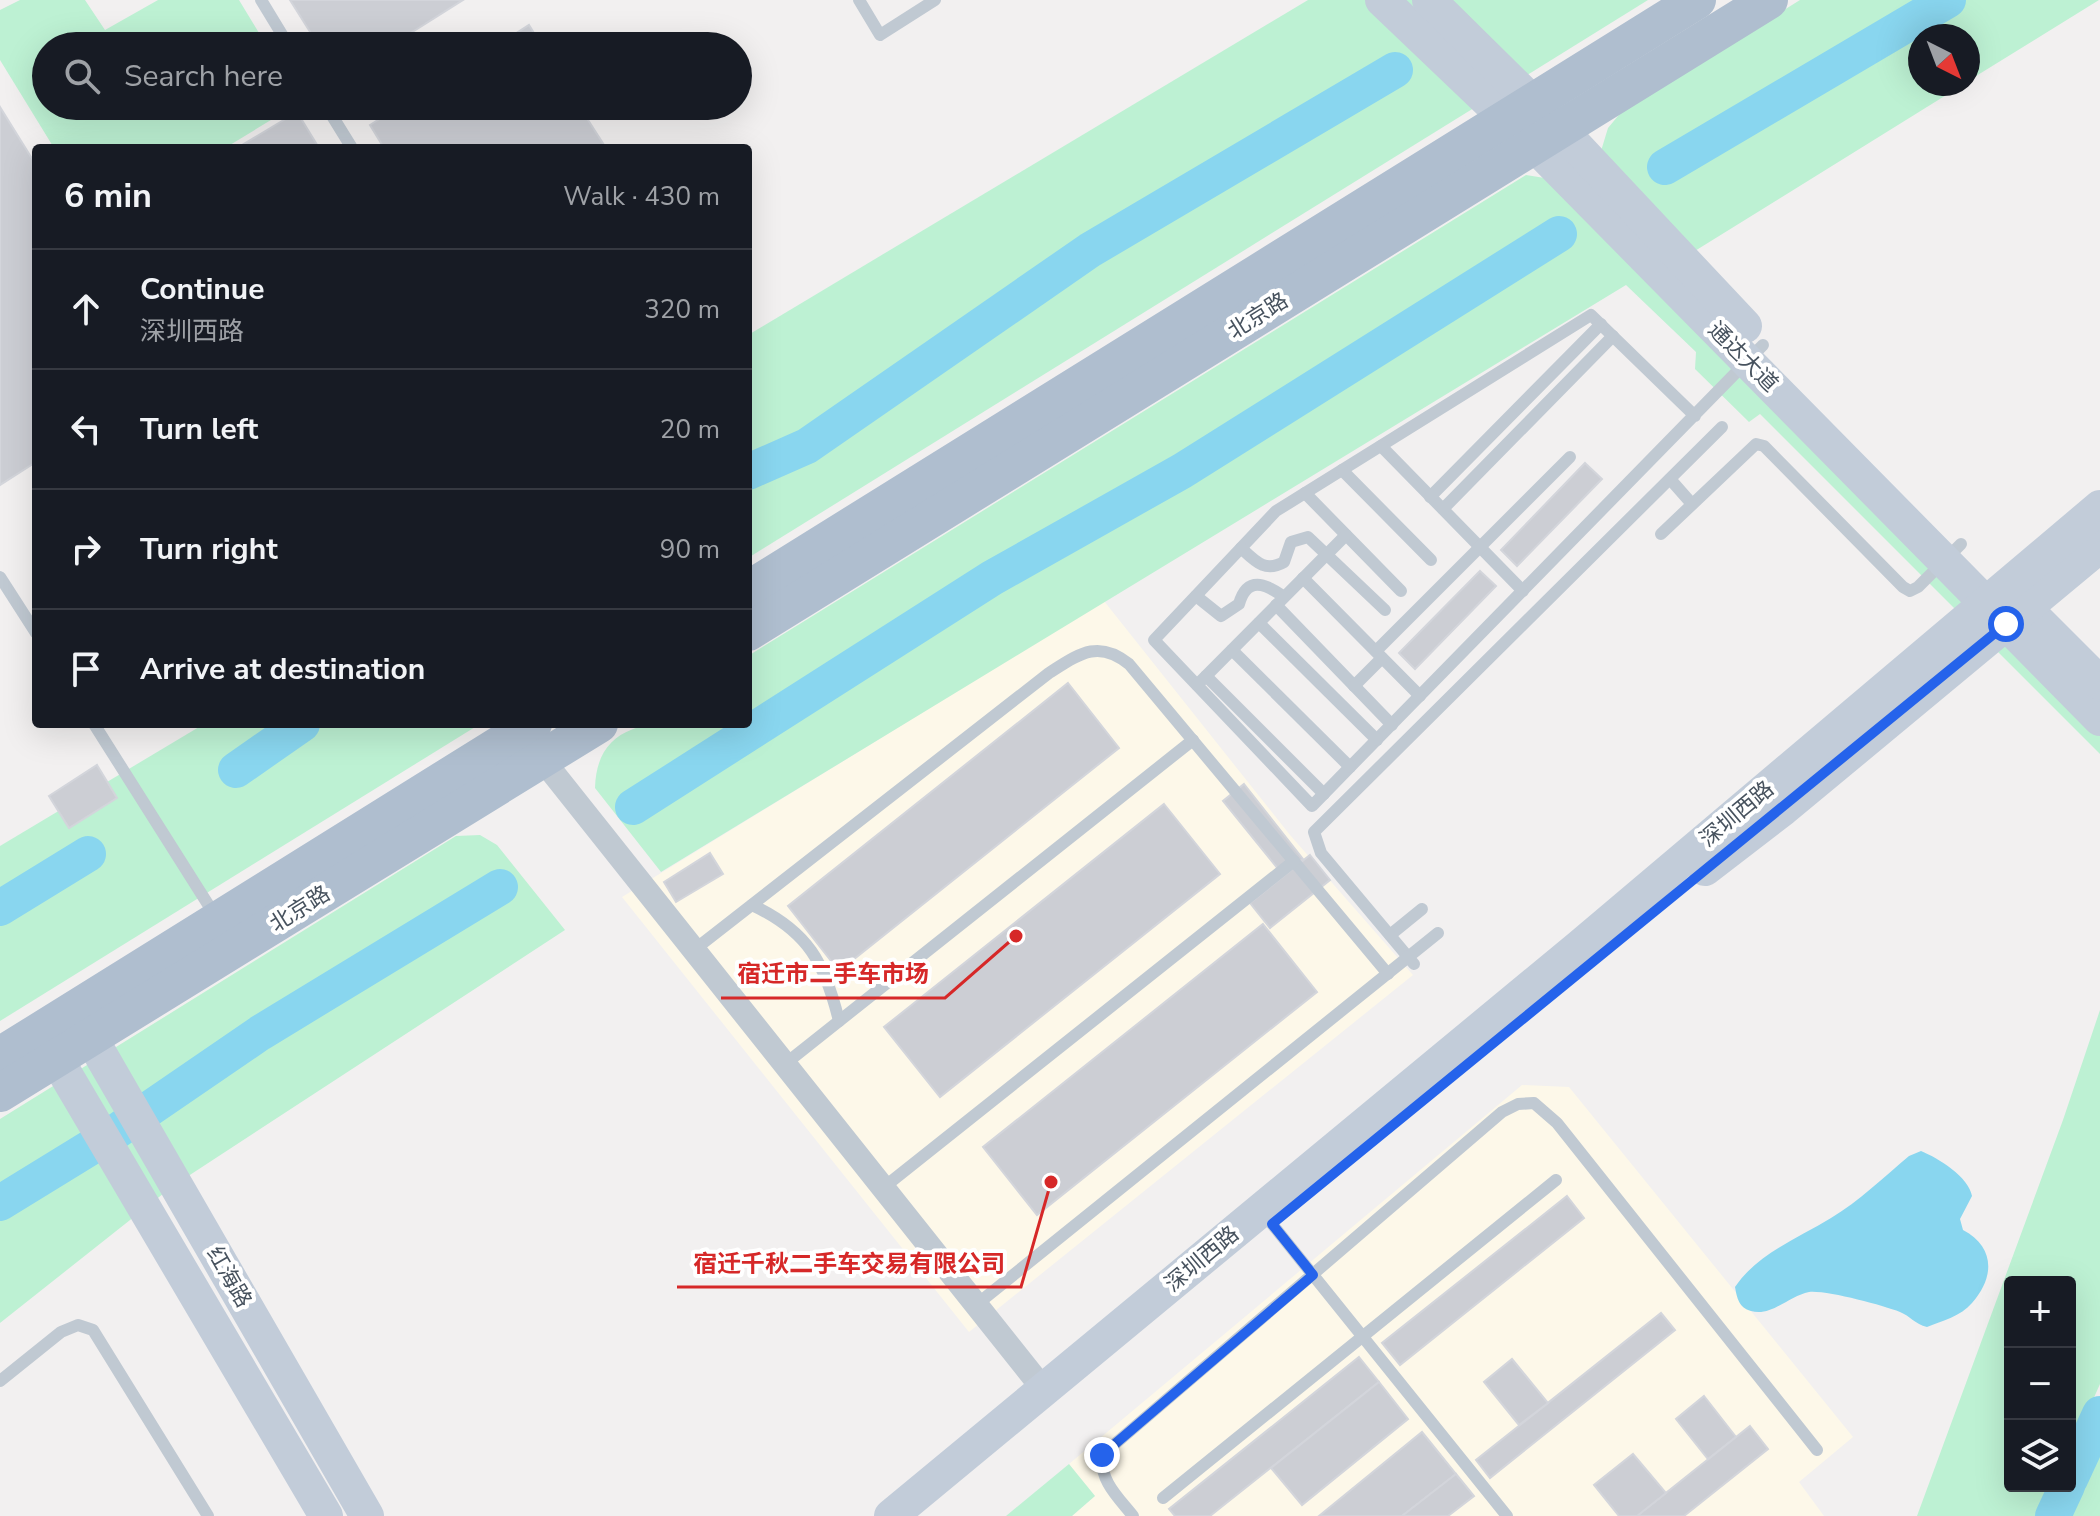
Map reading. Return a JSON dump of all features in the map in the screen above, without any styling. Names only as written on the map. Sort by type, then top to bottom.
[{"type":"main road","name":"北京路","points":[[752,588],[1697,0]]},
{"type":"main road","name":"北京路","points":[[752,630],[1769,0]]},
{"type":"main road","name":"北京路","points":[[0,1056],[218,920],[538,742],[585,728]]},
{"type":"main road","name":"北京路","points":[[0,1093],[91,1038],[538,742]]},
{"type":"street","name":"通达大道","points":[[1382,0],[1519,110],[1547,137],[2005,606],[2100,719]]},
{"type":"street","name":"通达大道","points":[[1429,0],[1519,110]]},
{"type":"street","name":"深圳西路","points":[[916,1516],[1272,1224],[2005,606],[2100,507]]},
{"type":"street","name":"深圳西路","points":[[891,1516],[1591,937],[2005,606],[2100,546]]},
{"type":"street","name":"通达大道","points":[[2005,606],[2100,683]]},
{"type":"street","points":[[538,742],[694,950],[1044,1390]]},
{"type":"street","name":"红海路","points":[[91,1038],[367,1516]]},
{"type":"street","name":"红海路","points":[[56,1058],[326,1516]]},
{"type":"lane","points":[[261,0],[280,32]]},
{"type":"lane","points":[[859,0],[880,35],[935,0]]},
{"type":"lane","points":[[335,120],[350,144]]},
{"type":"lane","points":[[1695,416],[1591,315],[1276,511],[1154,640],[1202,681],[1312,806],[1695,416],[1755,353]]},
{"type":"lane","points":[[1430,497],[1601,324]]},
{"type":"lane","points":[[1443,509],[1613,336]]},
{"type":"lane","points":[[1411,960],[1321,853],[1314,832],[1722,427]]},
{"type":"lane","points":[[1661,534],[1756,444],[1764,446],[1910,591],[1953,553]]},
{"type":"lane","points":[[1381,446],[1523,591]]},
{"type":"lane","points":[[1354,686],[1480,547],[1570,457]]},
{"type":"lane","points":[[1342,470],[1431,560]]},
{"type":"lane","points":[[1670,479],[1692,504]]},
{"type":"lane","points":[[1305,493],[1401,591]]},
{"type":"lane","points":[[1202,681],[1346,535]]},
{"type":"lane","points":[[1241,548],[1268,568],[1284,562],[1291,542],[1308,537],[1328,552],[1385,610]]},
{"type":"lane","points":[[0,577],[32,627]]},
{"type":"lane","points":[[1303,578],[1420,696]]},
{"type":"lane","points":[[1196,596],[1221,616],[1233,611],[1250,584],[1260,583],[1392,725]]},
{"type":"lane","points":[[1259,623],[1377,740]]},
{"type":"lane","points":[[694,950],[1075,657],[1096,650],[1113,651],[1129,664],[1388,974]]},
{"type":"lane","points":[[1232,650],[1350,767]]},
{"type":"lane","points":[[97,728],[218,920]]},
{"type":"lane","points":[[785,1064],[1193,740]]},
{"type":"lane","points":[[883,1188],[1294,861]]},
{"type":"lane","points":[[752,905],[779,917],[807,944],[827,978],[839,1021]]},
{"type":"lane","points":[[1390,935],[1422,909]]},
{"type":"lane","points":[[976,1305],[1388,974],[1411,960],[1438,933]]},
{"type":"lane","points":[[1133,1516],[1104,1480],[1102,1455],[1502,1112],[1518,1104],[1534,1103],[1557,1123],[1817,1450]]},
{"type":"lane","points":[[1163,1498],[1556,1180]]},
{"type":"lane","points":[[1272,1224],[1507,1516]]},
{"type":"lane","points":[[0,1381],[61,1332],[78,1325],[93,1330],[208,1516]]},
{"type":"shaded area","points":[[1104,601],[1290,835],[1413,975],[969,1332],[622,897]]},
{"type":"shaded area","points":[[1522,1085],[1569,1087],[1853,1437],[1799,1482],[1824,1516],[1072,1516],[1095,1496],[1069,1464]]},
{"type":"green space","points":[[20,0],[85,0],[105,30],[158,0],[239,0],[258,32],[32,32],[32,112],[0,60],[0,10]]},
{"type":"green space","points":[[1308,0],[1648,0],[752,556],[752,333]]},
{"type":"green space","points":[[1800,0],[2099,0],[1980,74],[1980,24],[1908,24],[1908,96],[1945,96],[1690,254],[1601,151],[1608,128],[1623,110]]},
{"type":"green space","points":[[37,120],[271,120],[232,144],[52,144]]},
{"type":"green space","points":[[1526,175],[1557,180],[2100,735],[2100,754],[1760,414],[1749,422],[1695,369],[1696,352],[1626,285],[661,872],[595,788],[600,761],[611,743],[637,728],[752,728],[752,654]]},
{"type":"green space","points":[[197,728],[474,728],[0,1021],[0,846]]},
{"type":"green space","points":[[480,835],[497,845],[565,930],[173,1186],[0,1323],[0,1119],[456,836]]},
{"type":"green space","points":[[2100,1010],[2100,1384],[2076,1438],[2076,1276],[2005,1276]]},
{"type":"green space","points":[[2004,1280],[2004,1492],[2051,1492],[2041,1516],[1917,1516]]},
{"type":"green space","points":[[2100,1436],[2100,1516],[2063,1516]]},
{"type":"green space","points":[[1069,1464],[1095,1496],[1072,1516],[1006,1516]]},
{"type":"water","points":[[1921,1151],[1944,1163],[1970,1189],[1972,1196],[1960,1219],[1963,1230],[1974,1237],[1986,1254],[1988,1273],[1980,1293],[1968,1308],[1927,1327],[1892,1309],[1828,1293],[1802,1294],[1766,1311],[1751,1311],[1741,1305],[1735,1287],[1755,1265],[1841,1212],[1909,1156]]},
{"type":"building","points":[[290,0],[463,0],[412,32],[310,32]]},
{"type":"building","points":[[529,25],[533,32],[518,32]]},
{"type":"building","points":[[0,107],[32,159],[32,465],[0,485]]},
{"type":"building","points":[[284,120],[302,120],[317,144],[244,144]]},
{"type":"building","points":[[378,120],[588,120],[603,144],[382,144],[370,125]]},
{"type":"building","points":[[1585,463],[1602,479],[1517,566],[1501,550]]},
{"type":"building","points":[[1480,571],[1496,586],[1415,669],[1399,653]]},
{"type":"building","points":[[1068,683],[1119,748],[839,971],[788,906]]},
{"type":"building","points":[[97,765],[117,798],[69,828],[49,796]]},
{"type":"building","points":[[1244,784],[1303,859],[1283,875],[1223,801]]},
{"type":"building","points":[[1164,804],[1220,874],[940,1097],[884,1027]]},
{"type":"building","points":[[710,853],[723,874],[676,902],[664,882]]},
{"type":"building","points":[[1310,855],[1330,880],[1270,928],[1250,903]]},
{"type":"building","points":[[1263,924],[1317,992],[1037,1215],[983,1147]]},
{"type":"building","points":[[1567,1196],[1584,1218],[1400,1365],[1382,1343]]},
{"type":"building","points":[[1661,1313],[1675,1330],[1490,1478],[1476,1460]]},
{"type":"building","points":[[1359,1357],[1379,1382],[1210,1516],[1175,1516],[1169,1509]]},
{"type":"building","points":[[1512,1359],[1548,1403],[1519,1425],[1484,1382]]},
{"type":"building","points":[[1379,1382],[1408,1419],[1302,1505],[1271,1468]]},
{"type":"building","points":[[1704,1396],[1736,1437],[1708,1459],[1676,1419]]},
{"type":"building","points":[[1750,1426],[1768,1449],[1684,1516],[1637,1516]]},
{"type":"building","points":[[1422,1432],[1456,1474],[1402,1516],[1319,1516]]},
{"type":"building","points":[[1633,1454],[1666,1493],[1637,1516],[1619,1516],[1594,1485]]},
{"type":"building","points":[[1456,1474],[1474,1496],[1448,1516],[1402,1516]]},
{"type":"waterway","points":[[1665,167],[1948,0]]},
{"type":"waterway","points":[[752,470],[807,446],[1090,250],[1395,70]]},
{"type":"waterway","points":[[633,807],[992,578],[1182,471],[1559,234]]},
{"type":"waterway","points":[[236,770],[296,728]]},
{"type":"waterway","points":[[0,908],[88,854]]},
{"type":"waterway","points":[[0,1203],[114,1133],[260,1033],[500,887]]},
{"type":"waterway","points":[[2076,1466],[2100,1414]]},
{"type":"waterway","points":[[2053,1516],[2064,1492]]},
{"type":"place","name":"宿迁市二手车市场","points":[[1016,936]]},
{"type":"place","name":"宿迁千秋二手车交易有限公司","points":[[1051,1182]]},
{"type":"route","points":[[1102,1455],[1313,1275],[1272,1224],[2006,624]]}]
